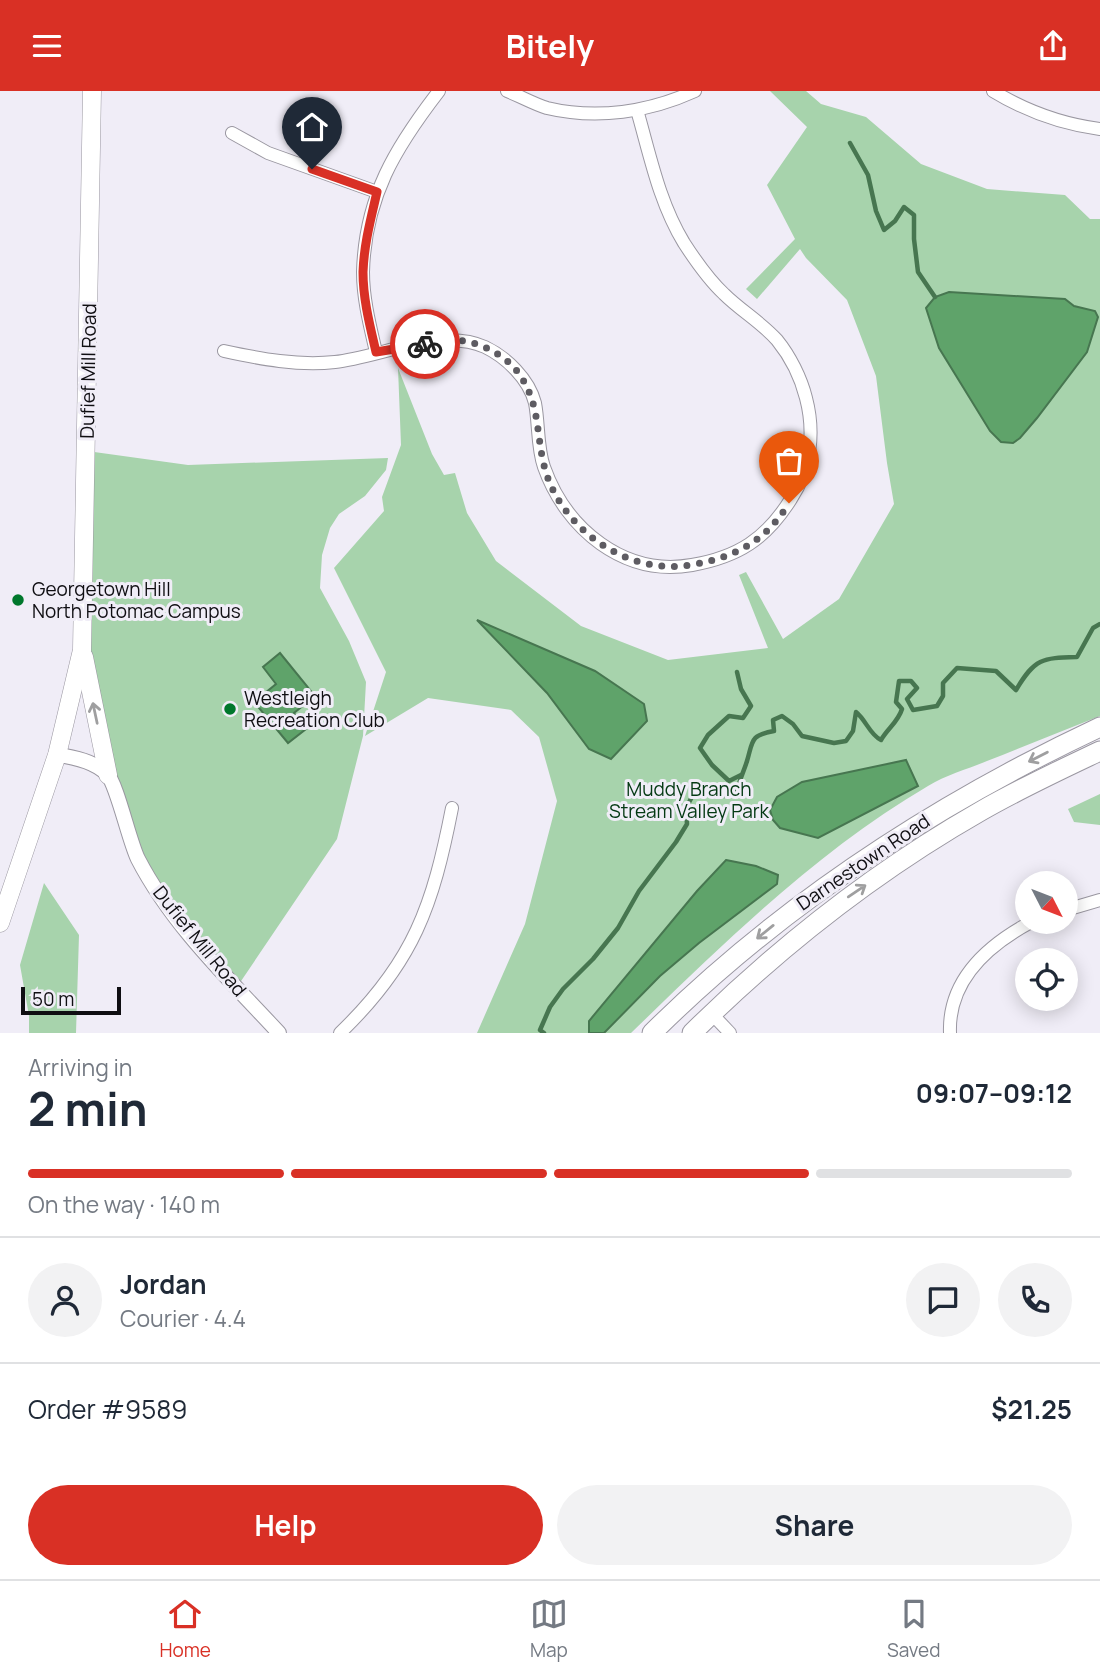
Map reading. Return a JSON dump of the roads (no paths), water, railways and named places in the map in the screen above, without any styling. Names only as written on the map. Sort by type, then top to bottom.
[{"type":"main road","name":"Dufief Mill Road","points":[[82,650],[92,91]]},
{"type":"main road","points":[[0,923],[57,755],[82,650]]},
{"type":"main road","points":[[82,650],[108,775]]},
{"type":"main road","name":"Darnestown Road","points":[[652,1033],[738,953],[830,882],[940,810],[1100,727]]},
{"type":"main road","name":"Darnestown Road","points":[[692,1033],[767,962],[807,929],[920,848],[981,811],[1100,751]]},
{"type":"street","points":[[376,352],[367,312],[363,273],[367,233],[377,192],[390,161],[410,128],[439,91]]},
{"type":"street","points":[[507,91],[545,107],[587,114],[637,110],[663,104],[695,91]]},
{"type":"street","points":[[993,91],[1024,109],[1057,120],[1100,129]]},
{"type":"street","points":[[224,351],[267,360],[308,363],[338,362],[376,352],[454,340],[482,346],[516,369],[534,400],[543,464],[557,498],[575,523],[600,545],[629,559],[659,566],[679,567],[717,561],[733,555],[779,520],[800,486],[811,438],[807,401],[801,379],[777,341],[722,292],[684,243],[663,202],[637,110]]},
{"type":"street","points":[[232,133],[268,153],[377,192]]},
{"type":"street","points":[[57,755],[92,764],[108,775]]},
{"type":"street","name":"Dufief Mill Road","points":[[108,775],[137,857],[163,900],[201,949],[279,1033]]},
{"type":"street","points":[[340,1033],[392,976],[410,947],[431,897],[452,808]]},
{"type":"street","points":[[1078,907],[1100,901]]},
{"type":"street","points":[[950,1033],[953,1004],[967,973],[1003,937],[1015,931]]},
{"type":"street","points":[[712,1014],[730,1033]]},
{"type":"waterway","points":[[850,143],[868,175],[876,211],[884,230],[895,221],[904,207],[914,215],[918,272],[935,297]]},
{"type":"waterway","points":[[544,1033],[540,1030],[550,1007],[618,928],[639,891],[676,842],[687,824],[686,808],[694,793],[724,796],[738,788],[754,740],[774,731],[773,720],[782,716],[793,724],[802,736],[834,743],[846,741],[853,731],[856,712],[881,740],[902,709],[896,702],[899,681],[911,681],[917,688],[907,699],[913,710],[937,706],[943,696],[943,683],[957,668],[996,671],[1016,690],[1029,671],[1040,662],[1077,657],[1093,628],[1100,624]]},
{"type":"waterway","points":[[737,672],[741,689],[751,706],[743,718],[729,716],[708,735],[700,748],[712,765],[729,781],[741,775]]},
{"type":"place","name":"Georgetown Hill North Potomac Campus","points":[[18,600]]},
{"type":"place","name":"Westleigh Recreation Club","points":[[230,709]]},
{"type":"park label","name":"Muddy Branch Stream Valley Park","points":[[689,800]]}]
